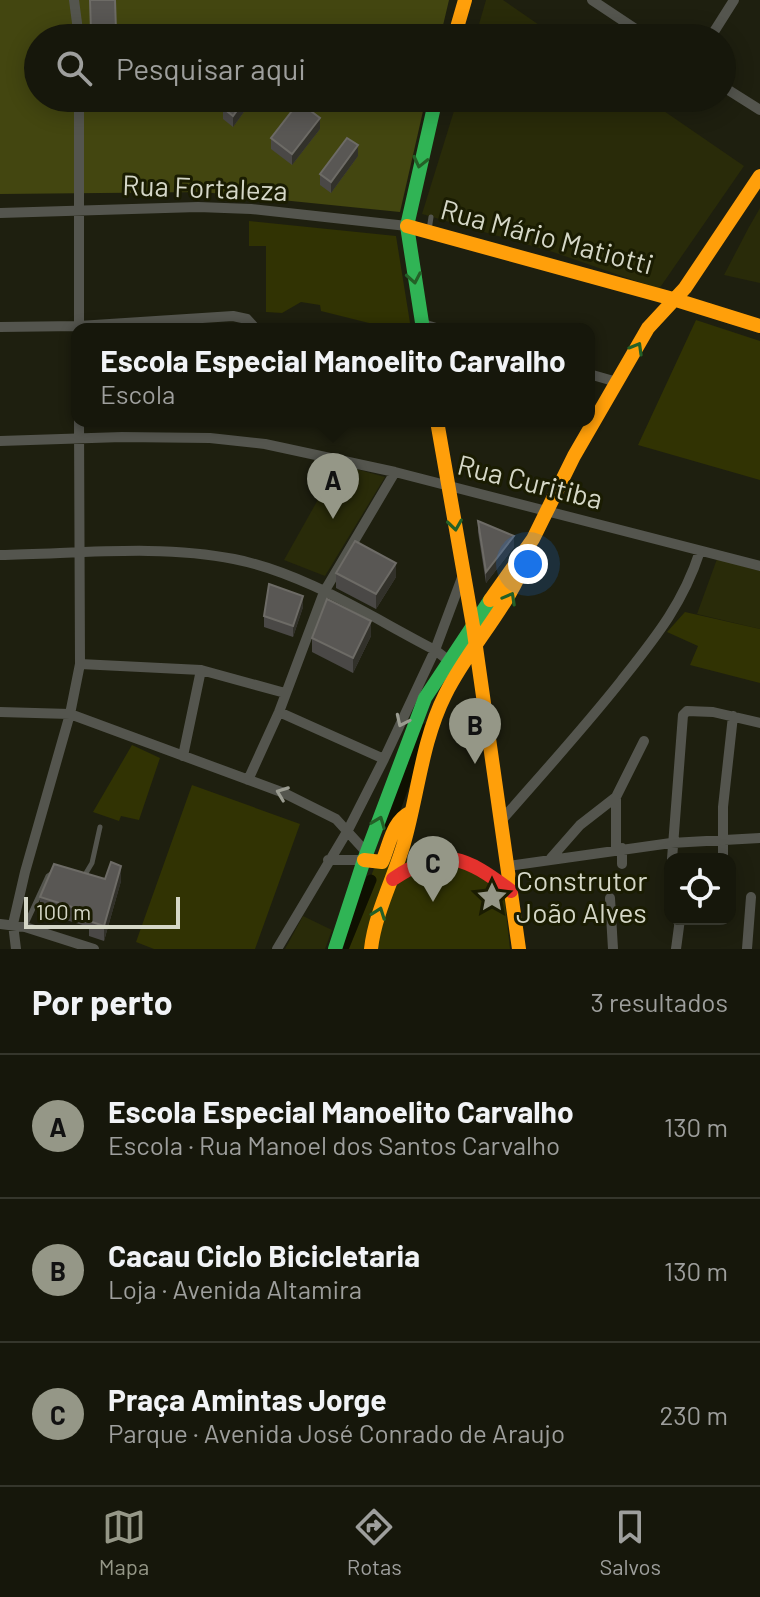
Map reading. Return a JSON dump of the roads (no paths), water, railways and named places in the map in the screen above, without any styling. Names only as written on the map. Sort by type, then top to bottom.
[{"type":"main road","points":[[458,24],[465,0]]},
{"type":"main road","points":[[422,323],[407,226],[433,112]]},
{"type":"main road","points":[[595,422],[648,328],[685,288],[760,176]]},
{"type":"main road","name":"Rua Mário Matiotti","points":[[407,226],[430,224],[760,326]]},
{"type":"main road","points":[[436,427],[450,487],[473,626],[519,949]]},
{"type":"main road","points":[[371,949],[374,929],[393,879],[412,812],[424,753],[438,711],[456,677],[517,587],[533,539],[592,427]]},
{"type":"main road","points":[[335,949],[365,856],[425,698],[533,539]]},
{"type":"main road","points":[[365,856],[382,862],[399,821],[407,812],[412,812]]},
{"type":"main road","points":[[393,879],[423,860],[444,857],[471,864],[511,891]]},
{"type":"street","points":[[74,0],[77,24]]},
{"type":"street","points":[[592,0],[628,24]]},
{"type":"street","points":[[719,24],[734,0]]},
{"type":"street","points":[[736,95],[760,110]]},
{"type":"street","points":[[79,112],[79,323]]},
{"type":"street","name":"Rua Fortaleza","points":[[0,213],[198,207],[251,209],[407,226]]},
{"type":"street","points":[[135,323],[233,316],[251,323]]},
{"type":"street","points":[[0,327],[71,327]]},
{"type":"street","points":[[595,376],[617,382]]},
{"type":"street","points":[[16,949],[13,924],[70,714],[80,664],[79,427]]},
{"type":"street","name":"Rua Curitiba","points":[[0,441],[122,437],[233,440],[306,452],[547,510],[760,566]]},
{"type":"street","points":[[248,780],[279,712],[324,592],[395,472]]},
{"type":"street","points":[[501,821],[593,716],[665,626],[690,582],[700,551]]},
{"type":"street","points":[[0,555],[161,552],[233,558],[278,572],[324,592],[435,650],[448,660]]},
{"type":"street","points":[[277,949],[348,830],[384,759],[435,650],[463,574]]},
{"type":"street","points":[[80,664],[201,670],[285,693]]},
{"type":"street","points":[[183,756],[201,670]]},
{"type":"street","points":[[672,853],[683,715],[695,710],[760,723]]},
{"type":"street","points":[[0,712],[70,714],[305,801],[336,819],[348,830],[365,856],[328,860]]},
{"type":"street","points":[[279,712],[384,759]]},
{"type":"street","points":[[722,853],[721,839],[733,716]]},
{"type":"street","points":[[551,858],[580,825],[616,797],[644,741]]},
{"type":"street","points":[[616,797],[622,864]]},
{"type":"street","points":[[508,866],[671,843],[760,838]]},
{"type":"street","points":[[747,949],[751,897]]},
{"type":"street","points":[[610,898],[613,949]]},
{"type":"street","points":[[0,924],[25,927],[94,949]]},
{"type":"street","points":[[676,949],[679,925]]},
{"type":"lane","points":[[76,878],[86,876],[100,827]]},
{"type":"lane","points":[[25,927],[48,876],[56,872],[66,875]]},
{"type":"waterway","points":[[389,826],[424,729]]},
{"type":"waterway","points":[[343,949],[371,880]]},
{"type":"place","name":"Escola Especial Manoelito Carvalho","points":[[333,519]]},
{"type":"place","name":"Cacau Ciclo Bicicletaria","points":[[475,764]]},
{"type":"place","name":"Construtor João Alves","points":[[492,897]]},
{"type":"place","name":"Praça Amintas Jorge","points":[[433,902]]}]
